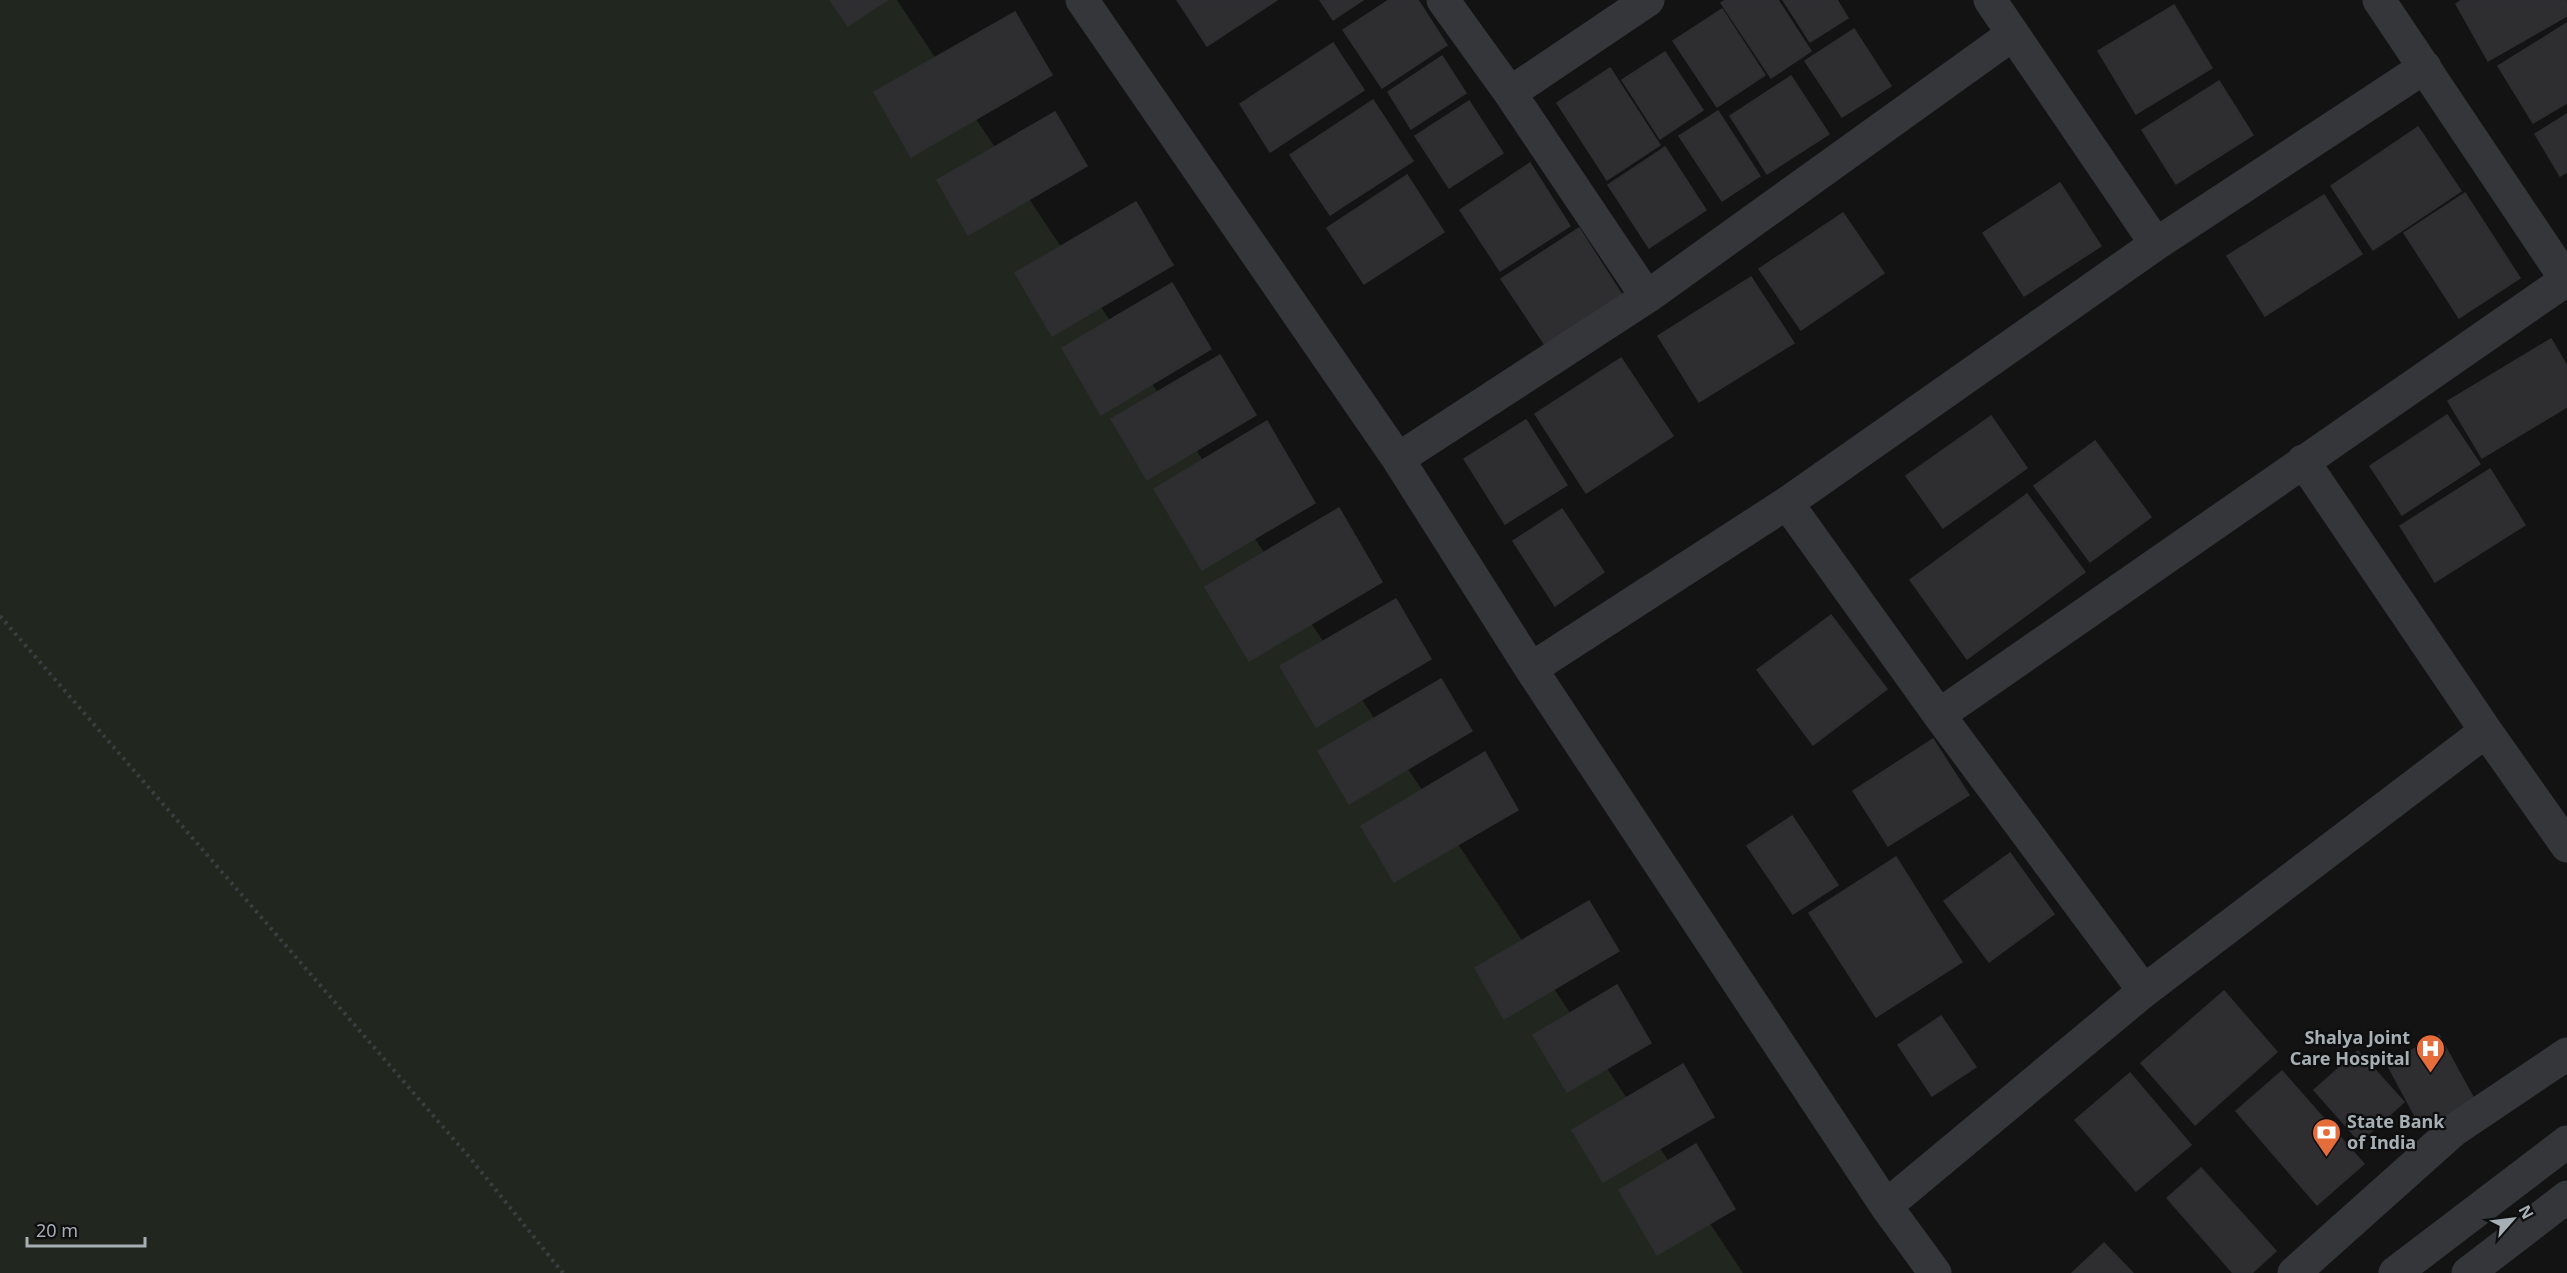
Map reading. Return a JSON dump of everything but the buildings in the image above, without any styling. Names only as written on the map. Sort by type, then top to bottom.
[{"type":"street","points":[[1082,0],[1398,459],[1531,669],[1886,1206],[1935,1273]]},
{"type":"street","points":[[1443,0],[1510,93],[1647,297]]},
{"type":"street","points":[[1510,93],[1648,0]]},
{"type":"street","points":[[1990,0],[2156,244]]},
{"type":"street","points":[[1939,715],[2566,281],[2379,0]]},
{"type":"street","points":[[1398,459],[1647,297],[2013,34]]},
{"type":"street","points":[[1531,669],[1787,503],[2156,244],[2424,67]]},
{"type":"street","points":[[2303,461],[2567,846]]},
{"type":"street","points":[[1787,503],[1939,715],[2144,991]]},
{"type":"street","points":[[1886,1206],[2144,991],[2486,731]]},
{"type":"street","points":[[2294,1273],[2454,1130],[2567,1054]]},
{"type":"street","points":[[2395,1273],[2567,1142]]},
{"type":"street","points":[[2468,1273],[2567,1197]]},
{"type":"path","points":[[0,616],[470,1158],[563,1273]]},
{"type":"shaded area","points":[[0,0],[897,0],[1743,1273],[0,1273]]},
{"type":"place","name":"Shalya Joint Care Hospital","points":[[2431,1074]]},
{"type":"place","name":"State Bank of India","points":[[2326,1158]]}]
